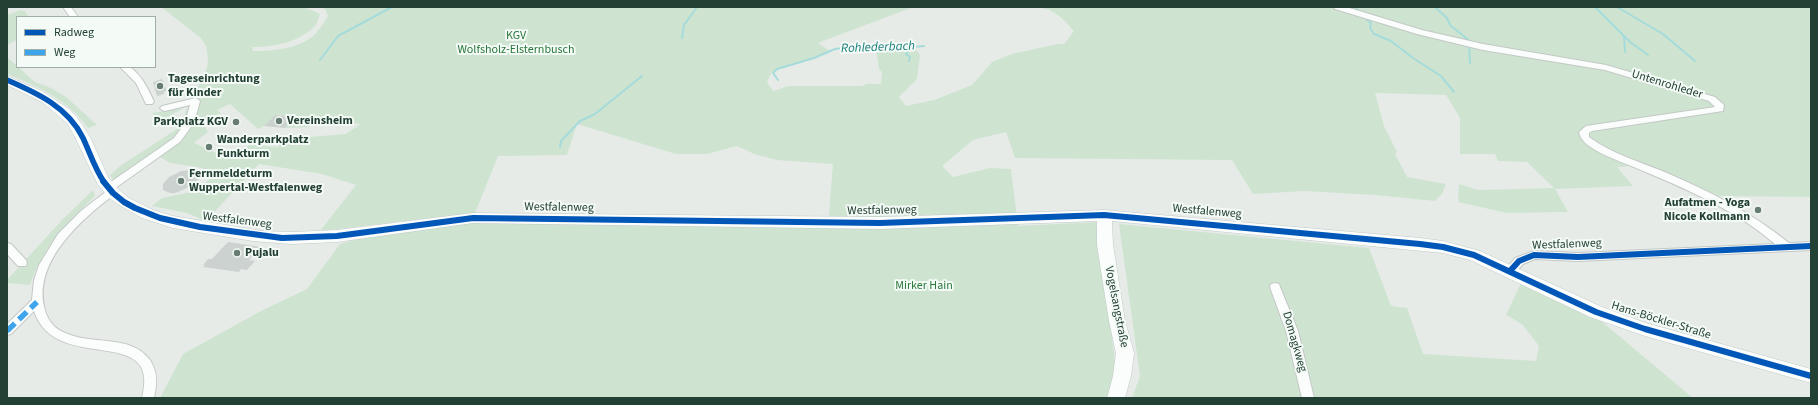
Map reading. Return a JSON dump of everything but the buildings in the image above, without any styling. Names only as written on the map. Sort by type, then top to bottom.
[{"type":"street","points":[[67,7],[73,16]]},
{"type":"street","name":"Untenrohleder","points":[[1338,7],[1420,32],[1483,47],[1606,68],[1712,99],[1719,105],[1720,109],[1589,128],[1584,132],[1585,138],[1604,151],[1701,192],[1728,206],[1776,238],[1785,246]]},
{"type":"street","points":[[125,68],[138,78],[144,88],[149,102]]},
{"type":"street","name":"Westfalenweg","points":[[7,80],[40,95],[58,107],[78,128],[99,173],[110,190],[138,211],[159,219],[186,225],[291,238],[341,235],[432,222],[473,218],[880,223],[1104,214],[1426,244],[1474,255],[1510,271],[1519,260],[1534,255],[1578,257],[1785,246],[1811,246]]},
{"type":"street","points":[[148,398],[151,382],[149,368],[145,362],[133,352],[124,349],[76,342],[58,335],[46,325],[39,311],[37,302],[38,286],[43,269],[57,244],[87,211],[110,190],[177,140],[189,123],[196,101],[165,108]]},
{"type":"street","name":"Vogelsangstraße","points":[[1104,214],[1105,245],[1117,321],[1125,353],[1122,376],[1116,398]]},
{"type":"street","points":[[7,247],[22,263]]},
{"type":"street","name":"Hans-Böckler-Straße","points":[[1510,271],[1565,298],[1624,322],[1665,336],[1811,376]]},
{"type":"street","name":"Domagkweg","points":[[1275,286],[1292,331],[1308,398]]},
{"type":"street","points":[[7,331],[37,302]]},
{"type":"green space","points":[[161,7],[304,7],[320,14],[314,27],[292,41],[276,45],[252,47],[253,51],[286,48],[309,39],[317,32],[328,16],[325,9],[319,7],[913,7],[818,43],[830,51],[772,72],[767,82],[773,91],[789,86],[863,86],[866,84],[881,84],[882,72],[879,69],[876,50],[914,46],[920,55],[917,79],[899,97],[906,106],[934,100],[972,85],[992,62],[1012,54],[1057,44],[1064,44],[1074,31],[1057,14],[1043,8],[1036,7],[1811,7],[1811,197],[1714,196],[1696,186],[1645,165],[1617,167],[1633,186],[1555,189],[1568,212],[1507,213],[1458,202],[1459,184],[1478,190],[1554,188],[1527,162],[1498,161],[1495,154],[1460,154],[1460,118],[1446,95],[1375,93],[1384,126],[1397,152],[1395,154],[1407,177],[1446,184],[1442,194],[1435,201],[1375,195],[1304,191],[1253,194],[1232,160],[1015,158],[1006,132],[973,140],[942,166],[953,177],[990,168],[1011,169],[1018,226],[1096,222],[1117,380],[1111,398],[160,398],[183,354],[261,311],[307,289],[340,244],[368,236],[471,223],[828,226],[833,164],[777,160],[754,154],[737,146],[707,154],[676,154],[577,124],[567,155],[498,156],[475,213],[320,231],[356,185],[322,174],[259,164],[206,221],[187,213],[152,206],[162,198],[192,192],[209,180],[202,168],[170,163],[160,157],[183,139],[194,124],[201,120],[194,122],[199,101],[193,98],[207,68],[208,58],[206,46],[201,38]],"holes":[[[230,104],[258,129],[264,126],[275,115],[294,117],[285,128],[309,127],[316,119],[360,124],[346,134],[285,139],[278,147],[249,145],[230,159],[194,143],[208,132],[202,120],[221,113],[217,110]]]},
{"type":"green space","points":[[20,10],[25,11],[28,16],[16,16],[16,40],[7,45],[7,15]]},
{"type":"green space","points":[[7,57],[16,65],[16,68],[19,68],[35,82],[51,88],[66,97],[97,125],[88,128],[71,109],[52,95],[7,74]]},
{"type":"green space","points":[[188,105],[185,118],[179,130],[171,140],[150,157],[116,179],[113,179],[110,175],[120,166],[180,127]]},
{"type":"green space","points":[[184,108],[160,121],[152,113]]},
{"type":"green space","points":[[93,190],[95,196],[65,226],[48,248],[41,259],[30,285],[7,283],[7,280],[62,220]]},
{"type":"green space","points":[[1119,224],[1369,248],[1391,306],[1407,308],[1423,354],[1536,361],[1539,346],[1522,324],[1506,315],[1521,283],[1600,320],[1693,398],[1132,398],[1140,376]]},
{"type":"waterway","points":[[320,60],[338,36],[392,7]]},
{"type":"waterway","points":[[682,38],[684,25],[697,7]]},
{"type":"waterway","points":[[1356,7],[1358,11]]},
{"type":"waterway","points":[[1435,7],[1447,18],[1450,25],[1471,42]]},
{"type":"waterway","points":[[1595,7],[1624,36]]},
{"type":"waterway","points":[[1617,7],[1663,34],[1695,61]]},
{"type":"waterway","points":[[1367,20],[1371,23],[1370,28],[1374,34],[1391,41],[1413,58],[1441,76],[1454,92]]},
{"type":"waterway","points":[[1624,36],[1648,55]]},
{"type":"waterway","points":[[1624,36],[1625,52]]},
{"type":"waterway","points":[[1469,45],[1470,63]]},
{"type":"waterway","name":"Rohlederbach","points":[[778,80],[773,73],[777,69],[814,58],[835,49],[843,48],[867,51],[924,46]]},
{"type":"waterway","points":[[907,48],[909,50],[906,54],[910,57],[909,61]]},
{"type":"waterway","points":[[560,147],[561,141],[580,121],[595,114],[642,76]]},
{"type":"marked path","points":[[7,331],[37,302]]},
{"type":"cycle path","points":[[7,80],[47,99],[72,120],[78,129],[102,179],[113,193],[124,202],[148,214],[160,218],[200,227],[282,238],[315,238],[360,234],[473,218],[880,223],[1104,215],[1148,218],[1443,247],[1474,255],[1596,312],[1645,329],[1811,376]]},
{"type":"cycle path","points":[[1510,271],[1519,261],[1534,255],[1578,257],[1811,246]]},
{"type":"place","name":"Tageseinrichtung für Kinder","points":[[160,86]]},
{"type":"place","name":"Vereinsheim","points":[[279,121]]},
{"type":"place","name":"Parkplatz KGV","points":[[236,122]]},
{"type":"place","name":"Wanderparkplatz Funkturm","points":[[209,147]]},
{"type":"place","name":"Fernmeldeturm Wuppertal-Westfalenweg","points":[[181,181]]},
{"type":"place","name":"Aufatmen - Yoga Nicole Kollmann","points":[[1758,210]]},
{"type":"place","name":"Pujalu","points":[[237,253]]},
{"type":"park label","name":"KGV Wolfsholz-Elsternbusch","points":[[516,43]]},
{"type":"park label","name":"Mirker Hain","points":[[924,286]]}]
